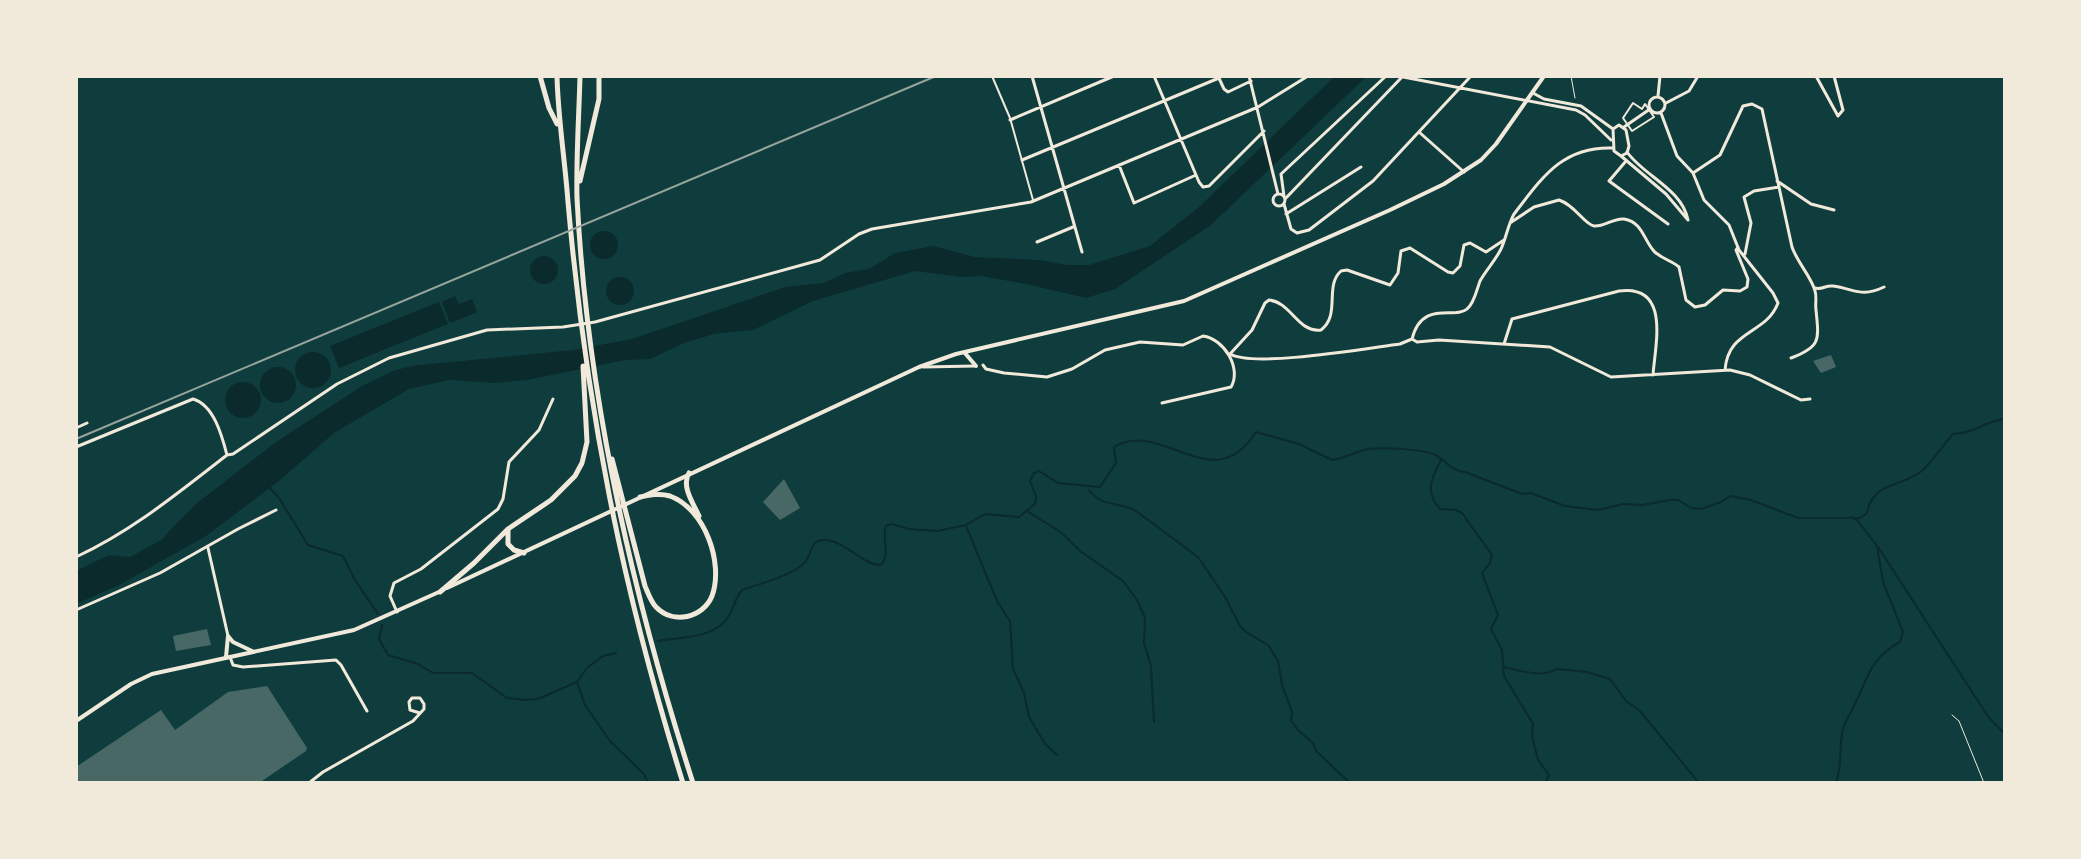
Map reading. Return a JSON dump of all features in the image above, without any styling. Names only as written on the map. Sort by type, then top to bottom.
[{"type":"highway","points":[[540,76],[559,129]]},
{"type":"highway","points":[[440,592],[508,529],[559,494],[582,463],[587,442],[588,405],[559,129],[557,76]]},
{"type":"highway","points":[[580,76],[577,199],[584,276],[607,443],[651,642],[693,783]]},
{"type":"highway","points":[[577,189],[597,111],[599,76]]},
{"type":"highway","points":[[588,405],[641,642],[683,783]]},
{"type":"highway","points":[[624,516],[648,594],[656,608],[673,617],[695,615],[705,608],[712,596],[715,571],[706,532],[686,486],[689,473]]},
{"type":"highway","points":[[640,497],[664,495],[676,499],[693,513],[706,532]]},
{"type":"highway","points":[[508,529],[508,544],[524,553]]},
{"type":"main road","points":[[76,721],[143,678],[354,630],[397,612],[919,367],[964,352],[1101,323],[1194,298],[1390,210],[1464,172],[1489,153],[1545,77]]},
{"type":"main road","points":[[964,352],[974,364],[980,348]]},
{"type":"main road","points":[[228,636],[233,642],[255,652]]},
{"type":"main road","points":[[228,636],[228,658]]},
{"type":"main road","points":[[228,658],[233,642]]},
{"type":"street","points":[[992,76],[1010,120],[1032,202]]},
{"type":"street","points":[[1032,76],[1082,252]]},
{"type":"street","points":[[1010,120],[1114,76]]},
{"type":"street","points":[[1154,76],[1201,185],[1209,186],[1264,131]]},
{"type":"street","points":[[76,557],[147,518],[227,455],[352,375],[389,358],[487,330],[563,327],[595,322],[820,260],[872,229],[1032,202],[1258,107],[1308,76]]},
{"type":"street","points":[[1386,76],[1281,174],[1286,214],[1294,232],[1309,230],[1373,181],[1471,76]]},
{"type":"street","points":[[1278,194],[1274,197],[1274,203],[1278,206],[1400,76],[1581,112],[1611,140]]},
{"type":"street","points":[[1658,97],[1660,76]]},
{"type":"street","points":[[1698,76],[1689,91],[1666,103],[1661,113],[1677,156],[1693,173],[1704,200],[1729,225],[1738,247],[1773,293],[1777,306],[1763,322],[1733,344],[1726,357],[1725,370]]},
{"type":"street","points":[[1816,76],[1836,115],[1841,115],[1843,110],[1834,76]]},
{"type":"street","points":[[1022,160],[1219,77],[1228,92],[1250,79],[1278,194],[1284,200]]},
{"type":"street","points":[[1826,96],[1838,90]]},
{"type":"street","points":[[1533,93],[1544,99],[1577,104],[1613,129]]},
{"type":"street","points":[[1658,97],[1666,103]]},
{"type":"street","points":[[1624,127],[1650,109],[1651,100],[1658,97]]},
{"type":"street","points":[[1633,103],[1642,109],[1645,104],[1654,117],[1632,131],[1623,118],[1633,103]]},
{"type":"street","points":[[1693,173],[1718,157],[1742,108],[1752,104],[1763,111],[1794,254],[1815,288],[1817,342],[1811,350],[1791,358]]},
{"type":"street","points":[[1650,109],[1661,113]]},
{"type":"street","points":[[1619,125],[1624,127],[1627,152],[1679,201],[1688,220],[1666,194],[1616,154],[1611,140],[1613,129],[1619,125]]},
{"type":"street","points":[[1419,132],[1464,172]]},
{"type":"street","points":[[983,365],[986,369],[1004,373],[1047,377],[1072,369],[1105,350],[1140,342],[1183,345],[1203,336],[1216,340],[1230,354],[1242,357],[1314,356],[1400,344],[1412,339],[1420,325],[1433,313],[1462,312],[1469,308],[1481,280],[1496,258],[1514,214],[1559,162],[1584,151],[1613,148]]},
{"type":"street","points":[[1621,156],[1627,152]]},
{"type":"street","points":[[1626,161],[1609,181],[1668,224]]},
{"type":"street","points":[[1119,165],[1134,203],[1196,175]]},
{"type":"street","points":[[1286,214],[1361,167]]},
{"type":"street","points":[[1777,181],[1811,204],[1834,210]]},
{"type":"street","points":[[1744,256],[1751,223],[1744,197],[1754,191],[1779,187]]},
{"type":"street","points":[[1510,223],[1534,207],[1559,200],[1575,208],[1591,225],[1617,219],[1630,220],[1641,230],[1655,252],[1679,267],[1686,300],[1698,307],[1723,290],[1740,291],[1747,287],[1748,279],[1736,250],[1738,247]]},
{"type":"street","points":[[1037,242],[1073,227]]},
{"type":"street","points":[[1230,354],[1252,330],[1269,300],[1282,304],[1312,331],[1321,330],[1331,321],[1334,281],[1341,271],[1347,270],[1390,285],[1398,273],[1401,251],[1410,248],[1453,273],[1460,266],[1464,245],[1472,244],[1486,252],[1504,240]]},
{"type":"street","points":[[1815,288],[1818,290],[1830,285],[1863,294],[1884,287]]},
{"type":"street","points":[[1504,344],[1512,319],[1619,291],[1631,291],[1647,299],[1657,315],[1659,326],[1653,375]]},
{"type":"street","points":[[1412,339],[1417,342],[1439,340],[1555,348],[1611,377],[1725,370],[1750,375],[1790,396],[1810,399]]},
{"type":"street","points":[[1162,403],[1231,387],[1234,381],[1230,354]]},
{"type":"street","points":[[919,367],[974,364]]},
{"type":"street","points":[[76,447],[193,399],[210,410],[227,455]]},
{"type":"street","points":[[397,612],[390,596],[394,583],[421,569],[500,506],[509,462],[539,430],[553,399]]},
{"type":"street","points":[[76,428],[87,423]]},
{"type":"street","points":[[225,448],[238,450]]},
{"type":"street","points":[[76,610],[160,573],[276,510]]},
{"type":"street","points":[[208,548],[228,636]]},
{"type":"street","points":[[228,658],[233,665],[243,667],[336,660],[367,711]]},
{"type":"street","points":[[309,783],[413,721],[424,704],[417,697],[410,700],[410,710],[404,724]]},
{"type":"street","points":[[410,710],[420,713]]},
{"type":"path","points":[[1571,76],[1577,104]]},
{"type":"path","points":[[1952,715],[1959,721],[1984,783]]},
{"type":"water","points":[[1335,76],[1367,76],[1211,225],[1115,289],[1086,298],[980,276],[915,271],[813,301],[753,330],[714,334],[684,343],[650,359],[625,360],[527,380],[494,383],[449,380],[409,389],[334,433],[280,480],[206,536],[121,584],[76,604],[76,571],[109,555],[130,557],[161,540],[197,503],[276,442],[362,386],[393,371],[411,366],[573,350],[632,339],[785,287],[824,283],[845,273],[869,269],[895,253],[933,246],[975,257],[1089,265],[1150,246],[1199,207]]},
{"type":"water","points":[[604,231],[614,235],[618,245],[614,255],[604,259],[594,255],[590,245],[594,235]]},
{"type":"water","points":[[544,256],[554,260],[558,270],[554,280],[544,284],[534,280],[530,270],[534,260]]},
{"type":"water","points":[[620,277],[630,281],[634,291],[630,301],[620,305],[610,301],[606,291],[610,281]]},
{"type":"water","points":[[455,296],[459,304],[472,299],[477,312],[450,323],[442,302]]},
{"type":"water","points":[[439,302],[448,324],[339,368],[330,346]]},
{"type":"water","points":[[313,352],[326,357],[331,370],[326,383],[313,388],[300,383],[295,370],[300,357]]},
{"type":"water","points":[[278,367],[291,372],[296,385],[291,398],[278,403],[265,398],[260,385],[265,372]]},
{"type":"water","points":[[243,382],[256,387],[261,400],[256,413],[243,418],[230,413],[225,400],[230,387]]},
{"type":"building","points":[[1831,355],[1836,367],[1821,373],[1813,361]]},
{"type":"building","points":[[784,479],[800,508],[780,520],[763,502]]},
{"type":"building","points":[[207,629],[211,645],[176,651],[173,636]]},
{"type":"building","points":[[267,686],[307,748],[259,783],[76,783],[76,767],[161,710],[175,730],[228,692]]},
{"type":"waterway","points":[[658,641],[698,635],[716,628],[730,614],[742,590],[793,571],[807,559],[816,542],[832,541],[867,561],[881,565],[885,556],[886,526],[891,524],[937,531],[966,525],[985,514],[1019,517],[1035,504],[1036,496],[1030,481],[1039,471],[1058,483],[1100,487],[1116,463],[1114,447],[1132,441],[1150,442],[1205,459],[1222,459],[1240,451],[1256,432],[1299,444],[1332,460],[1375,448],[1427,452],[1456,469],[1522,494],[1531,493],[1565,506],[1598,510],[1623,504],[1678,500],[1691,508],[1701,509],[1730,496],[1751,500],[1798,518],[1860,518],[1867,513],[1870,502],[1882,490],[1924,469],[1953,434],[2005,419]]},
{"type":"waterway","points":[[1441,460],[1433,478],[1432,497],[1440,509],[1462,513],[1492,555],[1482,573],[1498,615],[1491,629],[1502,650],[1504,676],[1533,724],[1532,736],[1538,760],[1549,775],[1545,783]]},
{"type":"waterway","points":[[269,487],[308,545],[343,556],[378,614]]},
{"type":"waterway","points":[[1089,490],[1105,502],[1136,511],[1198,557],[1240,626],[1268,645],[1278,661],[1282,685],[1292,712],[1291,721],[1313,743],[1316,751],[1350,783]]},
{"type":"waterway","points":[[1027,511],[1062,533],[1080,551],[1123,581],[1137,600],[1145,618],[1144,643],[1151,666],[1154,722]]},
{"type":"waterway","points":[[1836,783],[1845,723],[1876,662],[1900,642],[1903,632],[1883,582],[1877,546],[1857,520],[1851,517]]},
{"type":"waterway","points":[[966,526],[997,601],[1010,621],[1013,669],[1024,693],[1029,717],[1045,744],[1057,755]]},
{"type":"waterway","points":[[1878,547],[1989,718],[2005,734]]},
{"type":"waterway","points":[[382,625],[379,639],[388,655],[418,664],[433,673],[472,673],[507,698],[538,699],[577,682],[587,668],[603,656],[616,653]]},
{"type":"waterway","points":[[1504,667],[1538,673],[1557,669],[1587,672],[1610,679],[1699,783]]},
{"type":"waterway","points":[[577,682],[585,705],[610,741],[643,773],[649,783]]},
{"type":"railway","points":[[76,439],[936,76]]}]
